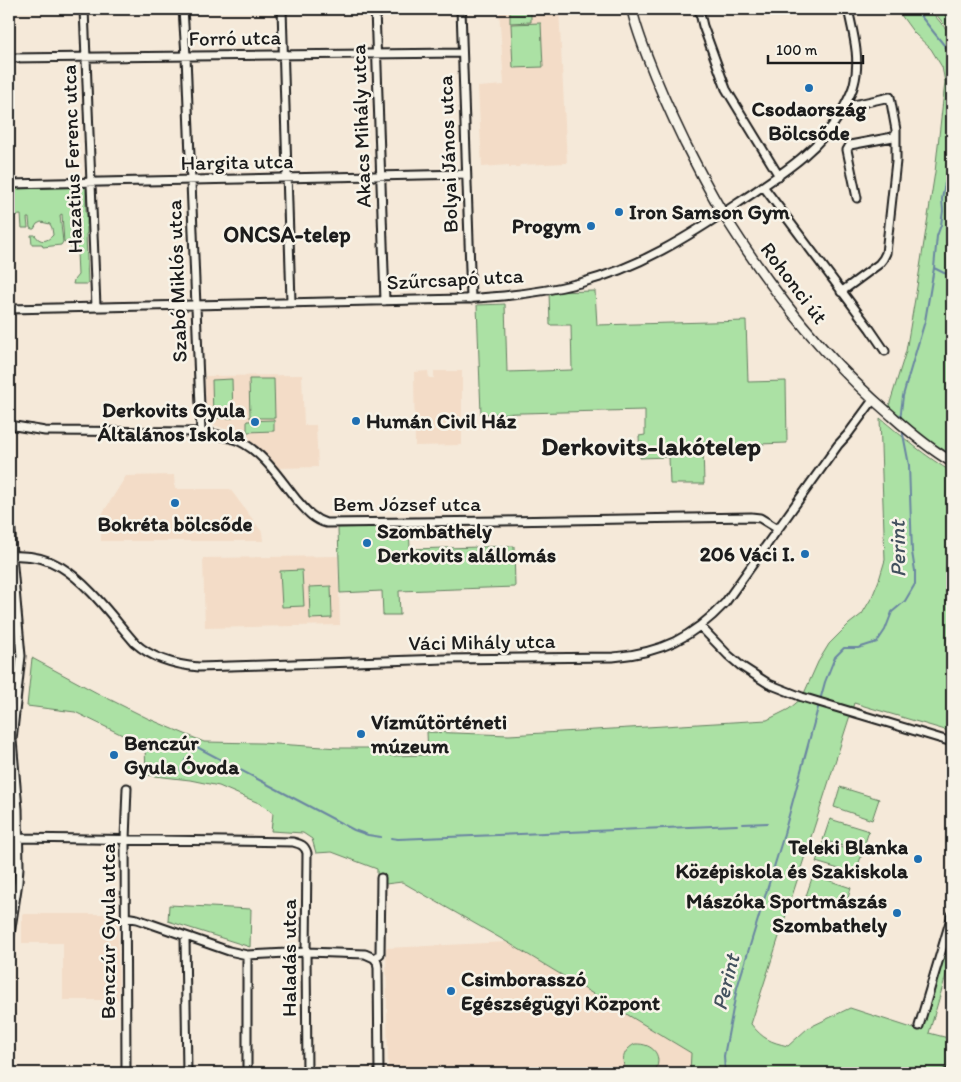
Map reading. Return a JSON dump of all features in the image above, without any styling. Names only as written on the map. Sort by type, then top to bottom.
[{"type":"main road","name":"Rohonci út","points":[[630,9],[655,78],[704,181],[754,260],[798,320],[820,346],[883,409],[919,439],[952,462]]},
{"type":"street","name":"Hazatius Ferenc utca","points":[[84,9],[96,307]]},
{"type":"street","name":"Szabó Miklós utca","points":[[183,9],[201,432]]},
{"type":"street","points":[[282,9],[291,302]]},
{"type":"street","name":"Akacs Mihály utca","points":[[375,9],[385,301]]},
{"type":"street","name":"Bolyai János utca","points":[[461,9],[471,299]]},
{"type":"street","points":[[699,9],[703,26],[726,89],[779,176]]},
{"type":"street","name":"Szűrcsapó utca","points":[[9,309],[494,298],[536,292],[596,278],[636,263],[680,241],[779,176],[821,140],[844,107],[854,82],[857,60],[856,47],[848,9]]},
{"type":"street","name":"Forró utca","points":[[9,58],[462,53]]},
{"type":"street","points":[[842,292],[879,264],[886,253],[896,161],[896,134],[890,97],[844,107]]},
{"type":"street","points":[[857,198],[847,150],[850,145],[893,137],[896,134]]},
{"type":"street","name":"Hargita utca","points":[[9,184],[466,174]]},
{"type":"street","points":[[763,186],[885,351]]},
{"type":"street","name":"Váci Mihály utca","points":[[12,556],[37,557],[60,566],[72,574],[91,592],[141,648],[166,661],[188,666],[626,656],[655,650],[681,638],[712,617],[725,603],[838,445],[873,400]]},
{"type":"street","name":"Bem József utca","points":[[9,425],[45,431],[201,432],[232,438],[248,446],[266,462],[308,512],[316,519],[326,523],[751,517],[760,518],[778,529]]},
{"type":"street","points":[[9,492],[12,556],[21,653],[20,675],[10,740],[18,809],[20,867],[9,941]]},
{"type":"street","points":[[700,626],[728,655],[756,676],[785,691],[952,742]]},
{"type":"street","name":"Benczúr Gyula utca","points":[[126,1073],[124,840],[127,788]]},
{"type":"street","points":[[9,810],[18,809]]},
{"type":"street","points":[[18,838],[124,840]]},
{"type":"street","name":"Haladás utca","points":[[124,840],[293,842],[306,848],[307,1073]]},
{"type":"street","points":[[374,958],[380,954],[380,878]]},
{"type":"street","points":[[919,1026],[952,915]]},
{"type":"street","points":[[125,917],[137,919],[185,937],[247,955],[306,952],[365,954],[374,958],[378,967],[380,1073]]},
{"type":"street","points":[[185,937],[187,1073]]},
{"type":"street","points":[[247,955],[248,1073]]},
{"type":"street","points":[[948,1073],[952,1071]]},
{"type":"shaded area","points":[[499,9],[559,9],[567,163],[520,165],[519,167],[509,167],[509,165],[482,167],[478,87],[504,85]]},
{"type":"shaded area","points":[[428,371],[429,378],[434,378],[434,371],[462,371],[462,445],[415,446],[414,372]]},
{"type":"shaded area","name":"Derkovits Gyula Általános Iskola","points":[[302,375],[304,425],[316,425],[318,467],[277,468],[261,449],[241,436],[208,423],[206,420],[205,376]]},
{"type":"shaded area","name":"Bokréta bölcsőde","points":[[174,475],[175,489],[230,489],[262,532],[263,541],[101,541],[101,516],[126,476]]},
{"type":"shaded area","points":[[338,556],[340,625],[205,628],[203,558]]},
{"type":"shaded area","points":[[22,914],[118,914],[119,1000],[63,1000],[63,943],[22,943]]},
{"type":"shaded area","points":[[507,942],[692,1053],[690,1073],[388,1073],[386,948]]},
{"type":"green space","points":[[510,9],[531,9],[531,22],[510,23]]},
{"type":"green space","points":[[899,9],[929,9],[952,36],[952,230],[948,261],[952,239],[952,270],[947,270],[952,272],[952,455],[924,437],[888,409],[906,351],[935,172],[945,82],[942,67],[931,49],[914,33]]},
{"type":"green space","points":[[932,9],[952,9],[952,32],[943,23]]},
{"type":"green space","points":[[541,23],[543,67],[513,68],[511,24]]},
{"type":"green space","points":[[86,187],[88,284],[73,284],[78,275],[77,252],[64,242],[62,214],[60,215],[63,242],[61,245],[43,247],[42,244],[32,244],[31,235],[35,235],[41,240],[46,240],[53,235],[52,228],[50,224],[41,222],[32,229],[30,228],[29,218],[27,218],[28,228],[22,228],[21,215],[9,216],[9,189]]},
{"type":"green space","points":[[595,291],[597,325],[746,321],[748,382],[786,381],[787,443],[703,446],[704,484],[670,484],[669,457],[640,458],[639,436],[645,435],[645,410],[481,414],[477,305],[505,304],[507,372],[572,370],[571,325],[550,325],[549,292]]},
{"type":"green space","points":[[232,379],[233,418],[213,418],[212,380]]},
{"type":"green space","points":[[249,379],[274,379],[275,418],[250,418]]},
{"type":"green space","points":[[880,418],[924,453],[952,472],[952,732],[854,703],[751,1024],[767,1039],[788,1046],[808,1028],[850,1008],[921,1031],[952,926],[952,955],[929,1033],[952,1039],[952,1065],[936,1073],[690,1073],[691,1053],[507,942],[402,882],[377,885],[377,869],[332,852],[316,853],[312,839],[303,833],[271,831],[273,813],[261,804],[219,786],[190,780],[146,775],[145,746],[75,712],[27,706],[32,658],[147,718],[204,742],[261,743],[339,748],[389,748],[390,756],[428,755],[427,732],[509,735],[767,720],[789,709],[802,698],[818,662],[829,644],[862,614],[879,580],[885,560]]},
{"type":"green space","points":[[274,420],[274,431],[247,432],[247,421]]},
{"type":"green space","points":[[409,526],[410,549],[514,546],[515,587],[399,591],[400,615],[383,615],[382,591],[340,593],[338,528]]},
{"type":"green space","points":[[302,570],[304,606],[282,607],[280,571]]},
{"type":"green space","points":[[331,586],[332,618],[310,619],[309,587]]},
{"type":"green space","points":[[840,787],[879,799],[872,820],[834,807]]},
{"type":"green space","points":[[830,819],[869,831],[862,852],[823,840]]},
{"type":"green space","points":[[823,842],[862,854],[855,874],[816,862]]},
{"type":"green space","points":[[813,875],[851,888],[845,908],[806,896]]},
{"type":"green space","points":[[169,905],[251,909],[250,947],[168,921]]},
{"type":"green space","points":[[635,1044],[647,1046],[655,1052],[658,1062],[654,1073],[627,1073],[623,1060],[624,1056],[628,1049]]},
{"type":"waterway","name":"Perint","points":[[915,9],[952,55]]},
{"type":"waterway","name":"Perint","points":[[900,420],[903,396],[925,321],[934,268],[937,236],[943,211],[942,199],[950,170],[952,151]]},
{"type":"waterway","points":[[934,268],[952,275]]},
{"type":"waterway","name":"Perint","points":[[725,1073],[724,1056],[737,988],[782,841],[825,682],[835,657],[844,648],[858,648],[877,642],[885,630],[892,612],[905,601],[915,584],[909,465],[902,429]]},
{"type":"waterway","points":[[9,591],[11,652]]},
{"type":"waterway","points":[[191,750],[195,746],[354,830],[381,837]]},
{"type":"waterway","points":[[181,770],[186,759]]},
{"type":"waterway","points":[[743,824],[768,823]]},
{"type":"waterway","points":[[391,838],[737,825]]},
{"type":"place","name":"Csodaország Bölcsőde","points":[[809,88]]},
{"type":"place","name":"Iron Samson Gym","points":[[619,212]]},
{"type":"place","name":"Progym","points":[[591,226]]},
{"type":"place","name":"Humán Civil Ház","points":[[356,421]]},
{"type":"place","name":"Derkovits Gyula Általános Iskola","points":[[255,422]]},
{"type":"place","name":"Bokréta bölcsőde","points":[[175,503]]},
{"type":"place","name":"Szombathely Derkovits alállomás","points":[[367,543]]},
{"type":"place","name":"206 Váci I.","points":[[805,554]]},
{"type":"place","name":"Vízműtörténeti múzeum","points":[[361,734]]},
{"type":"place","name":"Benczúr Gyula Óvoda","points":[[114,755]]},
{"type":"place","name":"Teleki Blanka Középiskola és Szakiskola","points":[[918,859]]},
{"type":"place","name":"Mászóka Sportmászás Szombathely","points":[[897,913]]},
{"type":"place","name":"Csimborasszó Egészségügyi Központ","points":[[451,991]]},
{"type":"district","name":"ONCSA-telep","points":[[287,234]]},
{"type":"district","name":"Derkovits-lakótelep","points":[[651,446]]}]
